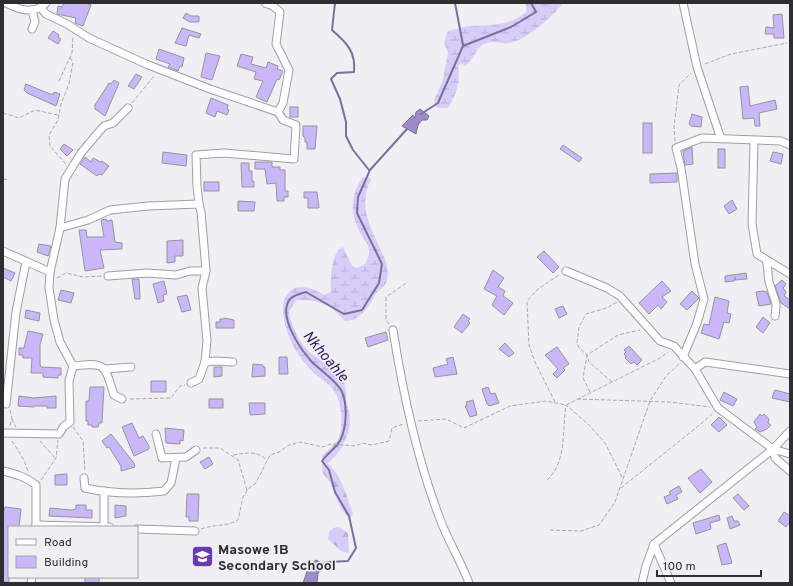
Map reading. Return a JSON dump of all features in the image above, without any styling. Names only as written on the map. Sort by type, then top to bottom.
[{"type":"street","points":[[6,3],[16,9],[32,10],[43,5],[46,14],[89,38],[160,70],[242,101],[278,112],[283,120],[296,125],[294,159],[224,153],[196,155],[198,204],[202,212],[206,271],[202,288],[207,341],[205,362],[199,379],[191,383]]},
{"type":"street","points":[[265,3],[273,6],[280,12],[276,44],[289,70],[283,103],[278,112]]},
{"type":"street","points":[[683,3],[697,67],[721,139]]},
{"type":"street","points":[[32,10],[35,22],[32,29]]},
{"type":"street","points":[[6,434],[59,434],[64,426],[70,422],[69,381],[73,366],[60,342],[54,320],[49,280],[60,228],[65,179],[81,153],[104,126],[113,123],[128,108]]},
{"type":"street","points":[[683,357],[697,323],[704,299],[694,264],[681,168],[676,148],[702,138],[781,141],[790,145]]},
{"type":"street","points":[[754,141],[752,224],[757,254],[790,274]]},
{"type":"street","points":[[60,228],[88,220],[110,210],[148,206],[198,204]]},
{"type":"street","points":[[3,251],[50,272]]},
{"type":"street","points":[[766,260],[769,269],[769,284],[777,304],[775,316]]},
{"type":"street","points":[[6,404],[16,312],[26,262]]},
{"type":"street","points":[[108,276],[147,273],[176,275],[190,271],[206,271]]},
{"type":"street","points":[[566,271],[607,288],[621,297],[660,341],[674,346],[695,369],[718,408],[773,449],[790,454]]},
{"type":"street","points":[[393,330],[410,422],[440,520],[469,583]]},
{"type":"street","points":[[205,362],[233,362]]},
{"type":"street","points":[[695,369],[705,362],[790,374]]},
{"type":"street","points":[[73,366],[90,364],[101,365],[106,369],[114,395],[117,398],[122,399]]},
{"type":"street","points":[[106,369],[131,367]]},
{"type":"street","points":[[642,583],[654,544],[773,449],[790,431]]},
{"type":"street","points":[[156,434],[159,441],[162,458],[186,457],[196,450]]},
{"type":"street","points":[[773,449],[775,458],[790,470]]},
{"type":"street","points":[[84,478],[85,488],[137,494],[164,491],[171,483],[176,458]]},
{"type":"street","points":[[3,471],[17,474],[29,480],[36,486],[36,526]]},
{"type":"street","points":[[104,491],[107,526]]},
{"type":"street","points":[[138,529],[195,531]]},
{"type":"street","points":[[654,544],[671,583]]},
{"type":"path","points":[[59,81],[70,58],[75,30]]},
{"type":"path","points":[[676,148],[674,127],[679,85],[697,67],[731,54],[787,43]]},
{"type":"path","points":[[70,58],[73,62],[69,84],[59,115],[49,136],[50,146],[72,169]]},
{"type":"path","points":[[128,108],[160,70]]},
{"type":"path","points":[[3,113],[19,118],[35,110],[59,115]]},
{"type":"path","points":[[3,178],[8,180]]},
{"type":"path","points":[[555,403],[535,362],[529,344],[527,301],[538,289],[566,271]]},
{"type":"path","points":[[49,280],[66,273],[83,278],[108,276]]},
{"type":"path","points":[[393,330],[386,320],[386,297],[408,282]]},
{"type":"path","points":[[612,382],[589,362],[587,355],[579,348],[577,343],[579,328],[586,314],[616,304],[621,297]]},
{"type":"path","points":[[590,393],[583,378],[587,355],[618,335],[648,327]]},
{"type":"path","points":[[566,405],[660,358],[674,346]]},
{"type":"path","points":[[550,530],[581,531],[599,525],[615,502],[650,400],[666,376],[683,357]]},
{"type":"path","points":[[122,399],[171,398],[180,386],[191,383]]},
{"type":"path","points":[[577,399],[650,400],[718,408]]},
{"type":"path","points":[[195,531],[208,526],[232,524],[238,520],[243,497],[247,490],[256,483],[262,474],[270,455],[279,452],[290,445],[300,442],[323,447],[331,444],[356,446],[362,443],[372,445],[389,441],[392,428],[410,422],[446,419],[464,428],[510,406],[546,401],[566,405],[588,424],[605,443],[623,479]]},
{"type":"path","points":[[6,404],[12,418],[6,434],[24,460],[29,472],[29,480]]},
{"type":"path","points":[[547,480],[555,473],[561,459],[566,405]]},
{"type":"path","points":[[620,489],[702,423],[718,408]]},
{"type":"path","points":[[70,422],[83,441],[85,465],[84,478]]},
{"type":"path","points":[[36,486],[46,476],[56,458],[59,434]]},
{"type":"path","points":[[40,441],[56,458]]},
{"type":"path","points":[[196,450],[213,447],[233,456],[238,460],[247,490]]},
{"type":"path","points":[[233,456],[252,452],[263,456],[267,461]]},
{"type":"green space","points":[[526,3],[563,3],[539,27],[516,41],[509,43],[489,42],[482,45],[468,64],[465,66],[461,63],[458,66],[459,77],[457,88],[448,108],[438,108],[435,105],[434,100],[443,80],[448,53],[444,42],[448,31],[470,26],[500,24],[513,20],[526,12]]},
{"type":"green space","points":[[367,177],[371,179],[366,195],[366,210],[369,224],[386,261],[388,273],[386,283],[377,292],[363,312],[357,318],[350,321],[345,321],[329,307],[311,300],[296,300],[289,312],[294,329],[304,346],[312,354],[337,372],[345,385],[346,401],[350,416],[349,430],[343,445],[338,452],[322,467],[322,456],[337,441],[341,431],[342,419],[340,407],[333,389],[307,366],[296,351],[285,325],[283,304],[288,293],[292,289],[299,287],[314,290],[324,295],[331,292],[332,266],[336,254],[343,247],[352,266],[357,268],[365,264],[369,256],[369,248],[355,221],[353,214],[353,200],[362,178]]},
{"type":"green space","points":[[328,464],[337,474],[344,487],[353,514],[350,518],[343,511],[330,482],[323,472],[322,467]]},
{"type":"green space","points":[[339,527],[348,533],[349,553],[341,551],[328,539],[329,532],[333,528]]},
{"type":"shaded area","points":[[420,109],[429,116],[427,120],[422,120],[418,125],[416,134],[402,126],[413,115],[415,118],[416,112]]},
{"type":"shaded area","points":[[316,560],[324,564],[323,569],[318,573],[317,583],[303,583],[309,566]]},
{"type":"building","points":[[64,3],[86,3],[91,5],[83,26],[75,23],[76,18],[57,14],[58,6],[62,7]]},
{"type":"building","points":[[186,13],[191,16],[199,16],[199,22],[190,22],[183,18]]},
{"type":"building","points":[[782,14],[784,38],[774,38],[774,34],[765,34],[766,27],[774,28],[773,15]]},
{"type":"building","points":[[182,28],[201,34],[199,38],[189,35],[186,46],[175,43]]},
{"type":"building","points":[[53,31],[59,35],[58,37],[61,39],[58,44],[48,38]]},
{"type":"building","points":[[159,49],[184,58],[182,67],[180,66],[178,71],[168,67],[170,64],[156,59]]},
{"type":"building","points":[[206,53],[220,56],[212,80],[201,77]]},
{"type":"building","points":[[241,54],[253,57],[251,64],[266,68],[268,62],[278,66],[277,69],[283,71],[279,80],[277,79],[267,102],[256,97],[263,81],[254,79],[256,72],[237,66]]},
{"type":"building","points":[[136,74],[142,77],[134,89],[128,86]]},
{"type":"building","points":[[114,80],[119,83],[105,116],[95,109],[95,105],[109,83],[111,84]]},
{"type":"building","points":[[26,84],[50,94],[54,94],[54,92],[60,94],[56,106],[27,93],[24,90]]},
{"type":"building","points":[[748,86],[750,106],[775,100],[777,109],[759,113],[760,126],[755,126],[754,118],[743,119],[740,87]]},
{"type":"building","points":[[211,98],[228,105],[227,109],[229,110],[227,115],[217,111],[215,117],[206,113]]},
{"type":"building","points":[[290,107],[298,107],[298,117],[290,117]]},
{"type":"building","points":[[692,114],[702,117],[701,127],[691,126],[689,124]]},
{"type":"building","points":[[643,123],[652,123],[652,153],[643,153]]},
{"type":"building","points":[[303,126],[317,126],[315,149],[307,149],[307,142],[305,142],[305,138],[303,136]]},
{"type":"building","points":[[64,144],[73,150],[67,156],[60,149]]},
{"type":"building","points":[[563,145],[582,158],[579,162],[560,149]]},
{"type":"building","points":[[692,147],[693,164],[685,165],[683,151]]},
{"type":"building","points":[[718,149],[725,149],[725,168],[718,168]]},
{"type":"building","points":[[163,152],[187,155],[186,166],[162,163]]},
{"type":"building","points":[[773,152],[783,154],[781,164],[770,161]]},
{"type":"building","points":[[85,157],[91,162],[93,158],[101,162],[102,161],[109,166],[102,175],[99,174],[97,176],[80,164]]},
{"type":"building","points":[[255,162],[272,162],[272,167],[280,167],[280,170],[285,170],[285,191],[288,191],[288,197],[284,197],[284,201],[277,201],[276,183],[267,184],[265,169],[255,169]]},
{"type":"building","points":[[241,163],[249,163],[249,171],[252,171],[252,181],[254,181],[254,187],[242,187]]},
{"type":"building","points":[[677,173],[677,182],[650,183],[650,174]]},
{"type":"building","points":[[204,182],[219,182],[219,191],[204,191]]},
{"type":"building","points":[[304,192],[317,192],[319,208],[308,208],[308,198],[304,198]]},
{"type":"building","points":[[732,200],[737,209],[729,214],[724,206]]},
{"type":"building","points":[[238,201],[255,202],[254,211],[238,211]]},
{"type":"building","points":[[106,219],[107,221],[112,220],[115,242],[122,243],[122,249],[100,250],[104,268],[85,271],[79,230],[86,230],[87,237],[104,237],[101,220]]},
{"type":"building","points":[[183,240],[183,256],[175,256],[175,262],[167,263],[167,241]]},
{"type":"building","points":[[39,244],[51,246],[48,256],[37,252]]},
{"type":"building","points":[[544,251],[559,267],[553,273],[537,257]]},
{"type":"building","points":[[3,268],[15,273],[11,281],[3,277]]},
{"type":"building","points":[[493,270],[504,278],[498,287],[505,291],[503,296],[513,303],[504,315],[492,305],[497,296],[484,289]]},
{"type":"building","points":[[746,273],[747,279],[735,280],[735,277],[734,281],[725,282],[725,276]]},
{"type":"building","points":[[132,279],[139,279],[140,299],[135,299]]},
{"type":"building","points":[[782,280],[786,284],[783,288],[786,292],[784,296],[790,300],[790,309],[781,303],[775,286]]},
{"type":"building","points":[[164,281],[167,294],[163,295],[164,301],[158,303],[153,284]]},
{"type":"building","points":[[662,281],[671,291],[662,297],[667,302],[661,309],[658,305],[649,314],[639,303]]},
{"type":"building","points":[[61,290],[74,293],[71,303],[58,300]]},
{"type":"building","points":[[692,291],[699,298],[687,310],[680,304]]},
{"type":"building","points":[[756,292],[767,292],[771,304],[759,306]]},
{"type":"building","points":[[187,295],[191,310],[182,312],[177,297]]},
{"type":"building","points":[[715,297],[729,301],[727,313],[731,314],[729,323],[724,322],[719,339],[701,333],[704,324],[709,325]]},
{"type":"building","points":[[563,306],[567,314],[559,318],[555,309]]},
{"type":"building","points":[[26,310],[40,313],[39,321],[25,318]]},
{"type":"building","points":[[463,314],[470,319],[468,321],[470,323],[462,333],[454,327]]},
{"type":"building","points":[[763,317],[770,323],[763,333],[756,327]]},
{"type":"building","points":[[224,318],[234,320],[234,328],[216,328],[216,322],[220,322],[220,319]]},
{"type":"building","points":[[28,331],[43,334],[40,345],[41,367],[61,368],[61,375],[58,375],[58,378],[43,377],[43,373],[31,373],[32,358],[23,358],[23,355],[19,355],[19,348],[24,348]]},
{"type":"building","points":[[386,332],[388,340],[368,347],[365,338]]},
{"type":"building","points":[[505,343],[514,353],[509,357],[499,349]]},
{"type":"building","points":[[629,346],[642,360],[637,365],[634,362],[631,364],[625,358],[626,356],[624,354],[626,352],[624,350]]},
{"type":"building","points":[[557,347],[569,364],[563,368],[565,370],[557,378],[553,374],[558,369],[545,355]]},
{"type":"building","points":[[279,357],[287,357],[288,374],[279,374]]},
{"type":"building","points":[[453,357],[457,374],[435,377],[433,368],[448,364],[446,359]]},
{"type":"building","points":[[253,364],[263,365],[263,367],[265,367],[265,376],[252,377]]},
{"type":"building","points":[[214,367],[222,367],[222,376],[214,377]]},
{"type":"building","points":[[151,381],[166,381],[166,392],[151,392]]},
{"type":"building","points":[[90,387],[104,387],[102,423],[99,423],[98,427],[88,425],[88,421],[86,421],[86,401],[89,401]]},
{"type":"building","points":[[488,387],[491,394],[495,393],[499,403],[489,406],[487,404],[482,389]]},
{"type":"building","points":[[775,390],[790,394],[790,402],[772,398]]},
{"type":"building","points":[[724,392],[737,399],[733,406],[720,400]]},
{"type":"building","points":[[19,396],[34,398],[56,396],[56,408],[47,408],[47,406],[18,406]]},
{"type":"building","points":[[209,399],[223,399],[223,408],[209,408]]},
{"type":"building","points":[[473,400],[477,415],[470,417],[465,406],[467,406],[466,402]]},
{"type":"building","points":[[249,403],[265,403],[265,414],[250,415]]},
{"type":"building","points":[[760,414],[762,416],[764,414],[769,419],[768,423],[771,425],[767,429],[760,432],[755,429],[757,427],[754,422]]},
{"type":"building","points":[[719,417],[727,425],[719,432],[711,425]]},
{"type":"building","points":[[132,423],[139,438],[143,436],[149,446],[149,449],[134,456],[122,427]]},
{"type":"building","points":[[165,428],[184,430],[183,441],[180,440],[180,444],[166,443]]},
{"type":"building","points":[[111,434],[134,463],[135,467],[121,471],[121,466],[109,447],[107,448],[102,441]]},
{"type":"building","points":[[209,457],[213,464],[205,469],[200,462]]},
{"type":"building","points":[[701,469],[712,482],[700,493],[688,478]]},
{"type":"building","points":[[67,474],[67,485],[55,485],[55,475]]},
{"type":"building","points":[[679,486],[682,492],[676,495],[678,499],[667,504],[664,497],[671,494],[669,492]]},
{"type":"building","points":[[187,494],[199,494],[198,521],[189,521],[189,517],[186,517]]},
{"type":"building","points":[[738,494],[749,506],[744,510],[733,498]]},
{"type":"building","points":[[76,505],[86,505],[86,510],[92,510],[92,518],[49,516],[50,508],[72,510],[76,509]]},
{"type":"building","points":[[115,505],[126,506],[126,516],[115,518]]},
{"type":"building","points":[[5,507],[21,509],[19,526],[8,526],[9,582],[3,582],[3,512]]},
{"type":"building","points":[[784,512],[790,516],[790,522],[786,527],[778,521]]},
{"type":"building","points":[[719,515],[720,520],[710,523],[711,529],[696,534],[693,523]]},
{"type":"building","points":[[732,516],[734,521],[738,521],[740,525],[730,529],[727,518]]},
{"type":"building","points":[[726,543],[732,563],[722,565],[717,546]]},
{"type":"building","points":[[85,578],[99,578],[99,583],[85,583]]},
{"type":"waterway","points":[[335,3],[332,30],[342,39],[352,53],[354,59],[354,72],[337,73],[331,79],[340,99],[346,122],[346,136],[353,150],[369,170]]},
{"type":"waterway","points":[[455,3],[463,45]]},
{"type":"waterway","name":"Nkhoahle","points":[[421,114],[438,103],[463,46],[511,27],[536,12],[531,3]]},
{"type":"waterway","name":"Nkhoahle","points":[[322,565],[328,562],[348,561],[356,548],[349,516],[335,492],[329,470],[322,461],[337,445],[343,434],[346,419],[345,404],[340,388],[312,362],[298,343],[287,319],[287,305],[292,297],[306,292],[344,314],[362,310],[379,283],[382,264],[357,213],[358,197],[370,170],[407,129]]},
{"type":"place","name":"Masowe 1B Secondary School","points":[[202,557]]}]
